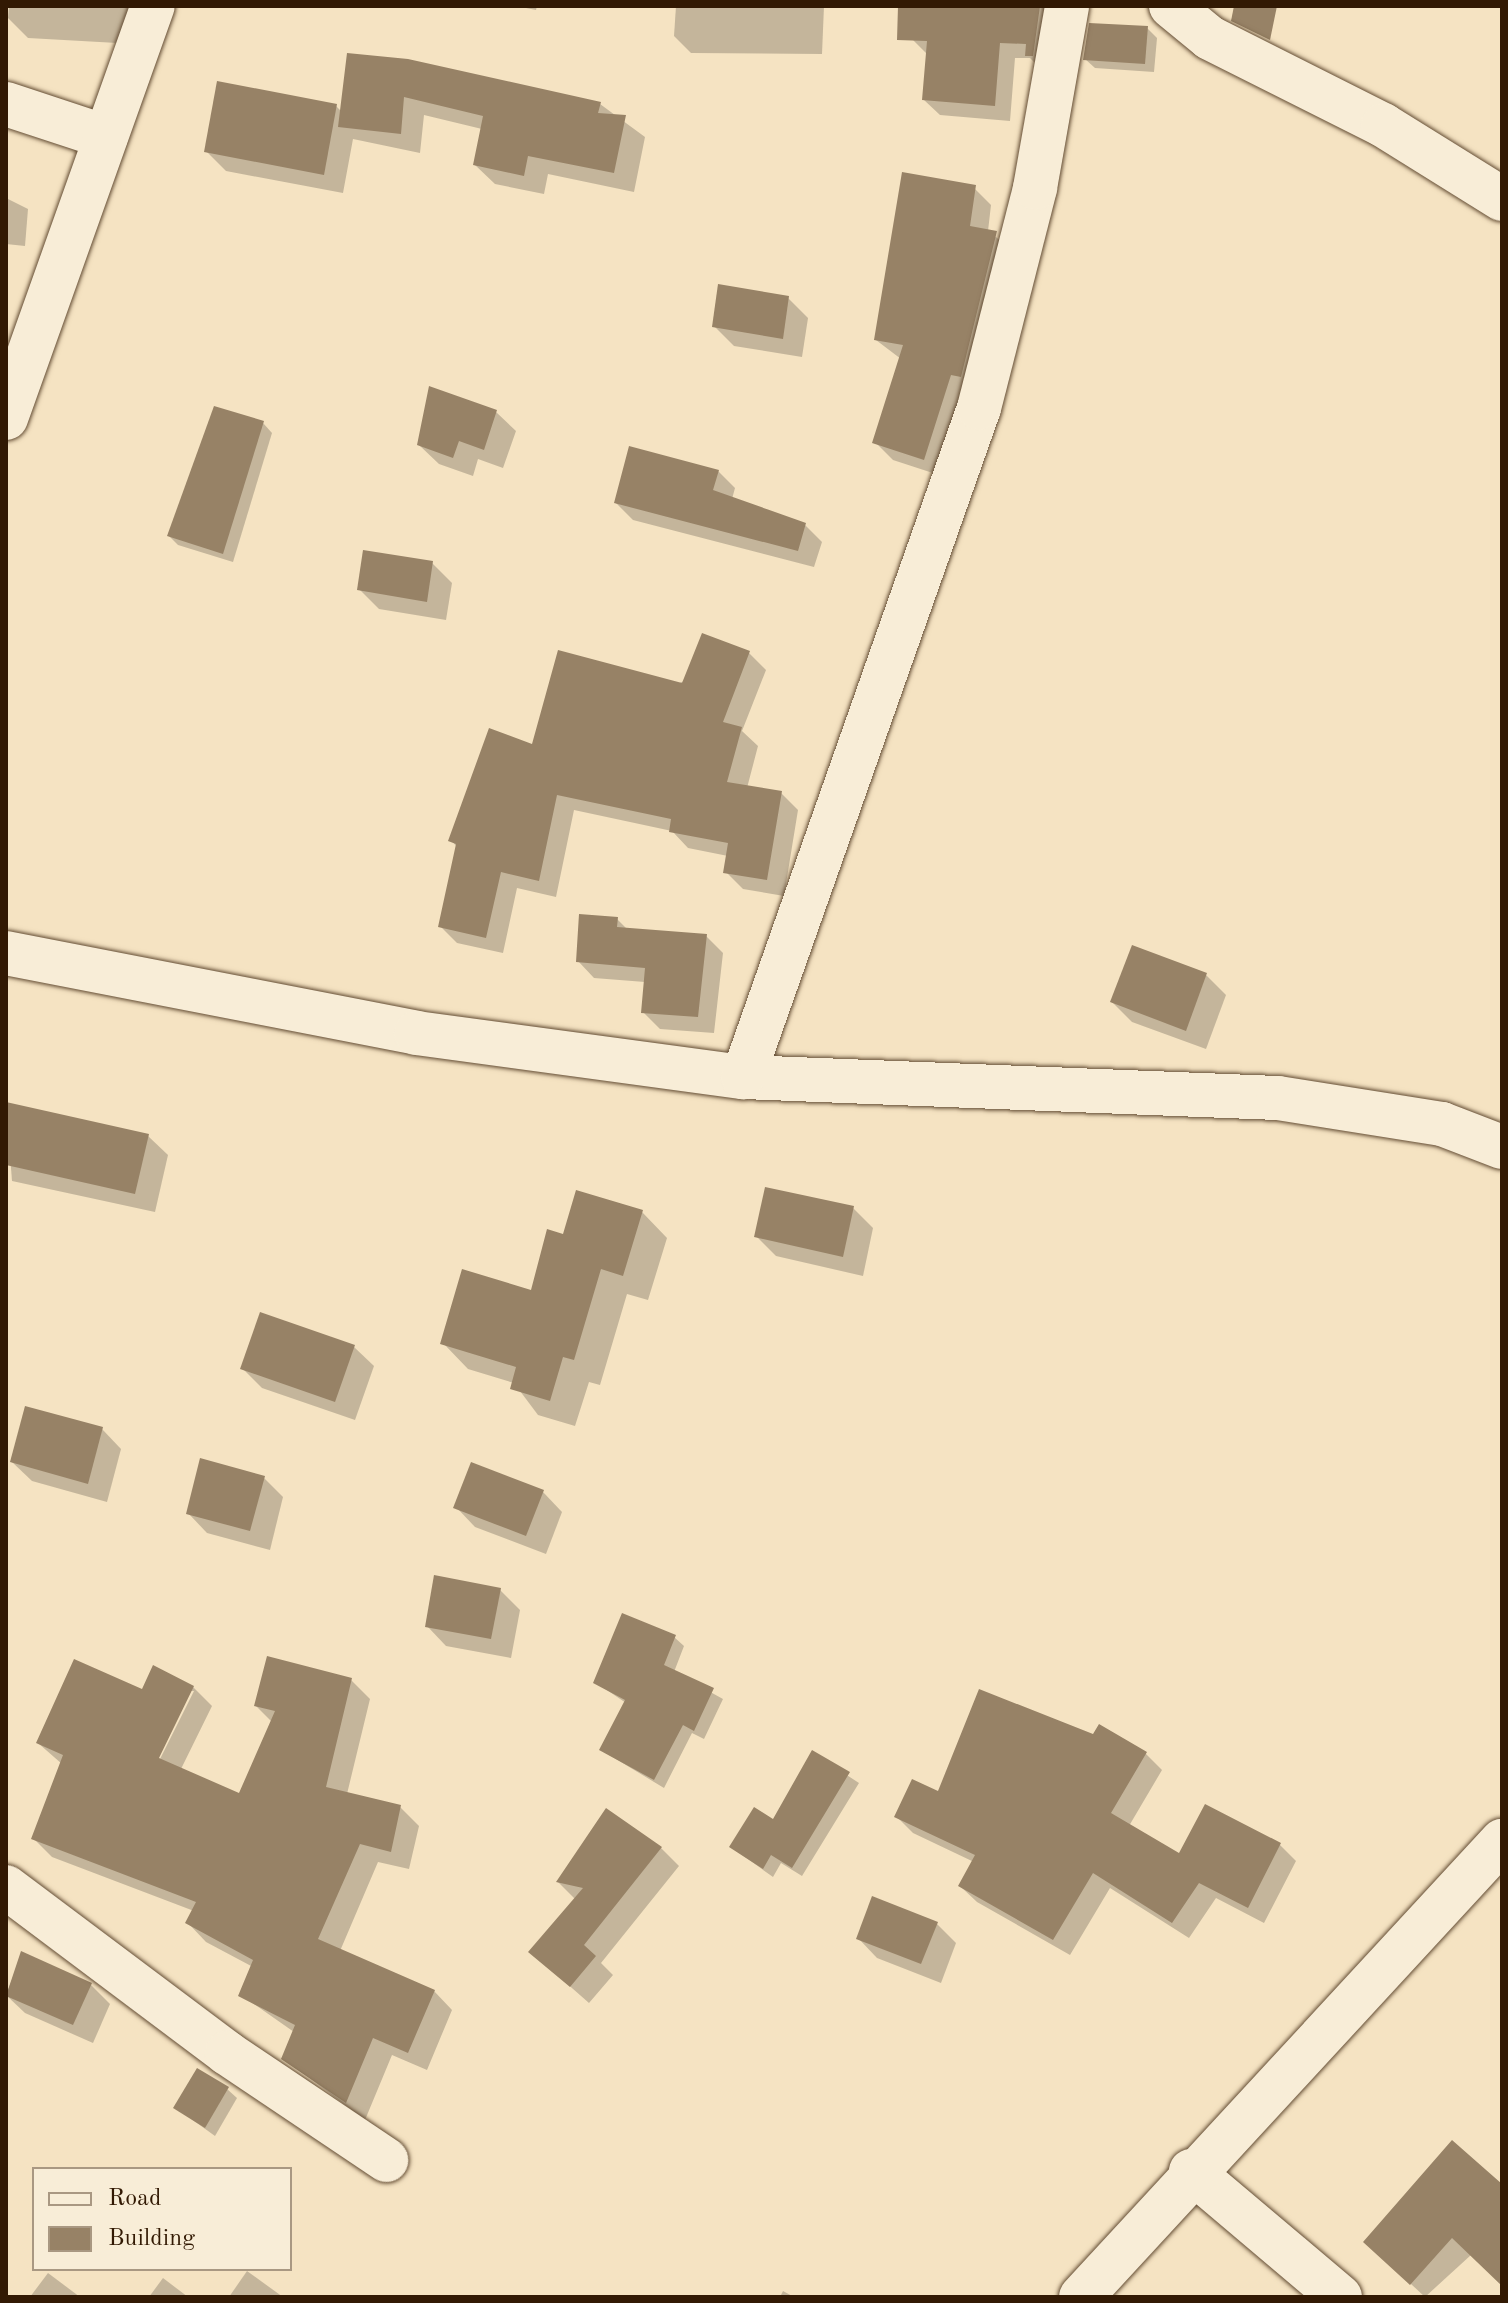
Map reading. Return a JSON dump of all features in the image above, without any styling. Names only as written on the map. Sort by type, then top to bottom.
[{"type":"street","points":[[6,418],[153,6]]},
{"type":"street","points":[[743,1077],[979,408],[1035,188],[1067,6]]},
{"type":"street","points":[[1171,6],[1210,38],[1383,125],[1502,199]]},
{"type":"street","points":[[6,104],[106,137]]},
{"type":"street","points":[[6,953],[416,1033],[743,1077],[1278,1098],[1442,1124],[1502,1147]]},
{"type":"street","points":[[1081,2297],[1191,2171],[1502,1841]]},
{"type":"street","points":[[6,1887],[227,2053],[386,2160]]},
{"type":"street","points":[[1191,2171],[1340,2297]]},
{"type":"building","points":[[898,6],[1040,6],[1033,56],[1025,56],[1026,44],[1000,43],[995,106],[922,100],[927,41],[897,40]]},
{"type":"building","points":[[1234,6],[1277,6],[1270,40],[1231,21]]},
{"type":"building","points":[[1089,23],[1148,26],[1145,64],[1083,60]]},
{"type":"building","points":[[347,53],[408,59],[601,102],[598,113],[626,115],[614,173],[528,156],[524,176],[473,165],[483,116],[404,97],[401,134],[338,127]]},
{"type":"building","points":[[217,81],[337,104],[324,175],[204,152]]},
{"type":"building","points":[[902,172],[976,185],[970,226],[997,231],[961,377],[951,375],[924,460],[872,443],[903,345],[874,340]]},
{"type":"building","points":[[718,284],[789,296],[783,339],[712,327]]},
{"type":"building","points":[[429,386],[497,410],[484,450],[459,441],[453,458],[417,445]]},
{"type":"building","points":[[214,406],[264,421],[223,554],[167,536]]},
{"type":"building","points":[[629,446],[719,470],[713,490],[806,523],[798,551],[614,503]]},
{"type":"building","points":[[363,550],[433,561],[427,602],[357,590]]},
{"type":"building","points":[[702,633],[750,651],[723,722],[742,727],[727,782],[782,791],[767,880],[723,873],[728,843],[669,832],[671,819],[557,795],[539,881],[501,872],[486,938],[438,927],[456,844],[448,841],[489,728],[532,744],[558,650],[682,683]]},
{"type":"building","points":[[579,914],[618,917],[617,927],[707,934],[698,1017],[641,1013],[645,968],[576,962]]},
{"type":"building","points":[[1132,945],[1207,973],[1186,1031],[1110,1002]]},
{"type":"building","points":[[6,1102],[149,1134],[135,1194],[6,1165]]},
{"type":"building","points":[[765,1187],[854,1206],[843,1257],[754,1237]]},
{"type":"building","points":[[576,1190],[643,1210],[623,1276],[601,1269],[574,1360],[563,1357],[550,1401],[510,1389],[516,1367],[440,1344],[462,1269],[531,1290],[547,1229],[563,1234]]},
{"type":"building","points":[[260,1312],[355,1345],[335,1402],[240,1369]]},
{"type":"building","points":[[25,1406],[103,1427],[88,1484],[10,1462]]},
{"type":"building","points":[[200,1458],[265,1476],[250,1531],[186,1514]]},
{"type":"building","points":[[471,1462],[544,1490],[526,1536],[453,1508]]},
{"type":"building","points":[[434,1575],[501,1588],[491,1639],[425,1627]]},
{"type":"building","points":[[622,1613],[676,1635],[664,1665],[714,1688],[694,1731],[683,1725],[654,1780],[599,1750],[625,1700],[593,1683]]},
{"type":"building","points":[[267,1656],[352,1678],[326,1787],[401,1805],[391,1852],[360,1844],[318,1939],[435,1990],[408,2053],[373,2038],[346,2103],[281,2059],[295,2025],[238,1996],[253,1960],[185,1923],[196,1902],[31,1839],[63,1755],[36,1743],[74,1659],[142,1689],[153,1665],[194,1686],[159,1758],[239,1793],[275,1711],[254,1706]]},
{"type":"building","points":[[979,1689],[1093,1734],[1099,1724],[1147,1752],[1111,1813],[1179,1853],[1205,1804],[1281,1843],[1248,1908],[1199,1883],[1172,1923],[1093,1873],[1053,1940],[958,1886],[975,1855],[894,1817],[912,1779],[938,1791]]},
{"type":"building","points":[[812,1750],[850,1772],[792,1868],[771,1855],[763,1869],[729,1847],[754,1807],[773,1819]]},
{"type":"building","points":[[606,1808],[662,1847],[584,1945],[596,1956],[570,1987],[528,1952],[583,1888],[556,1882]]},
{"type":"building","points":[[872,1896],[938,1922],[921,1964],[856,1939]]},
{"type":"building","points":[[21,1951],[92,1983],[73,2025],[6,1996]]},
{"type":"building","points":[[197,2068],[229,2087],[205,2128],[173,2108]]},
{"type":"building","points":[[1452,2140],[1502,2184],[1502,2286],[1452,2238],[1410,2285],[1363,2242]]}]
